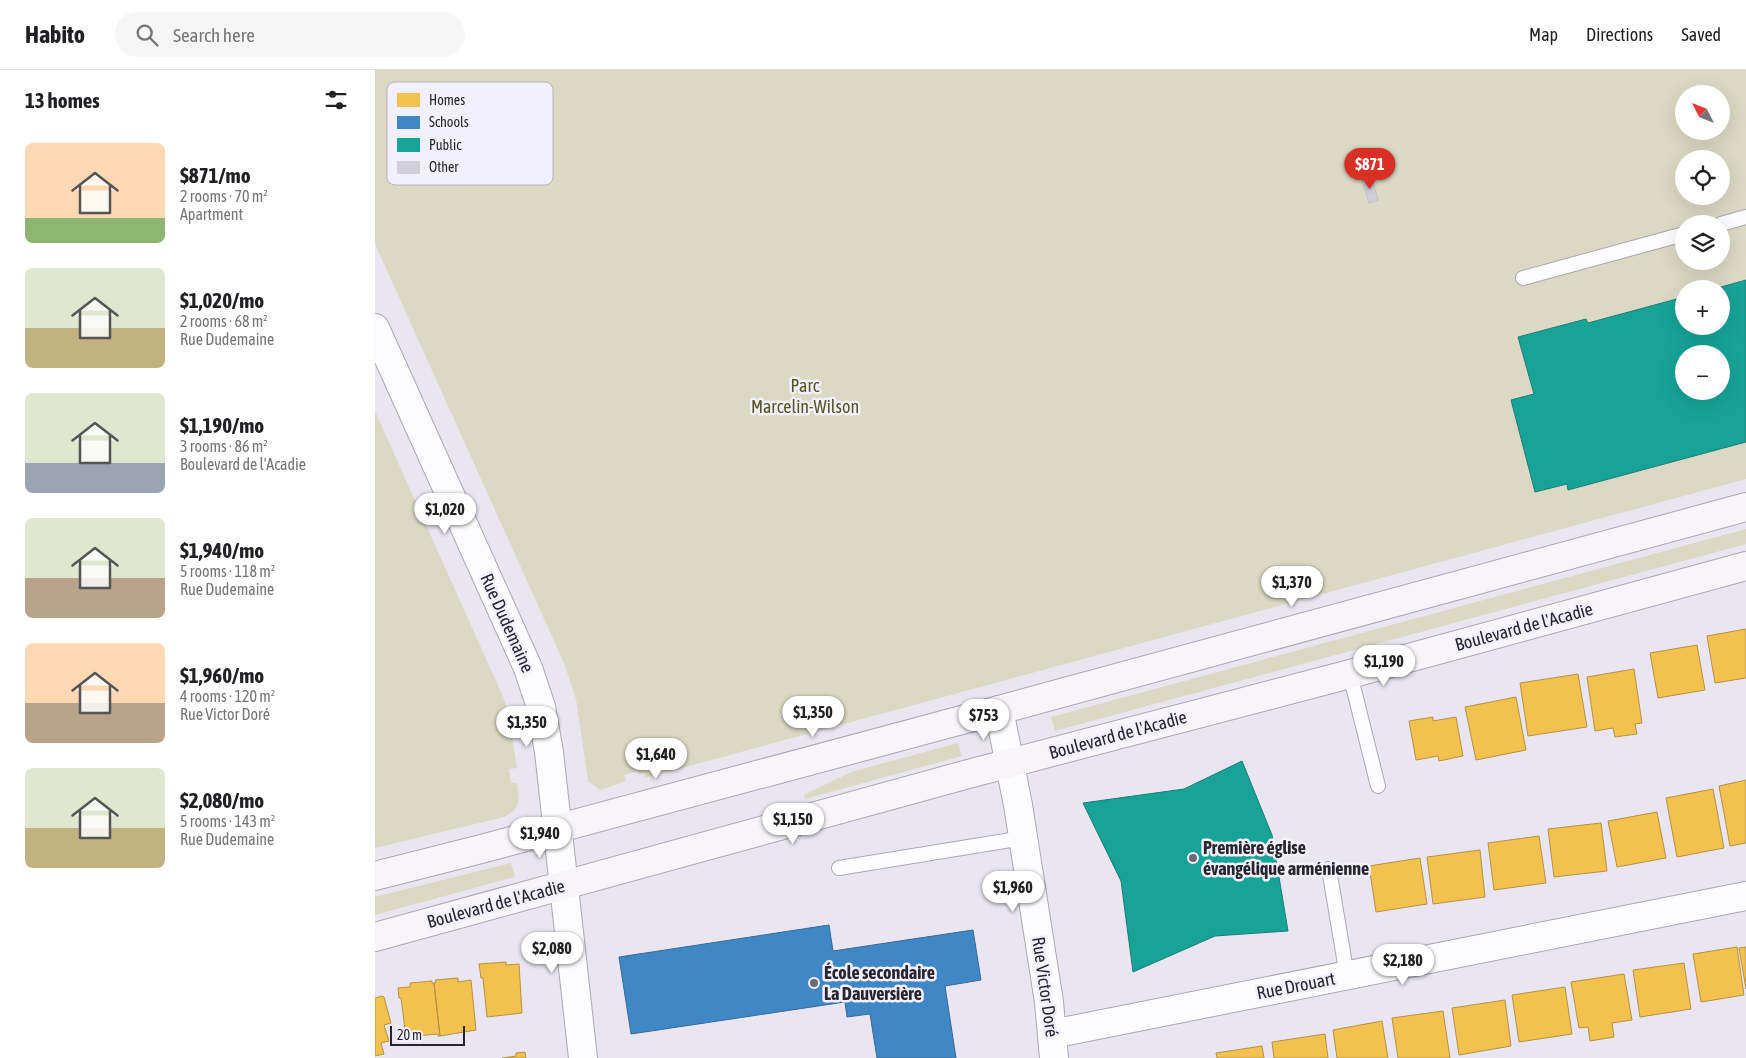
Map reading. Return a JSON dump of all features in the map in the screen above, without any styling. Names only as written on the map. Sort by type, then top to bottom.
[{"type":"main road","points":[[375,876],[999,710],[1746,507]]},
{"type":"main road","name":"Boulevard de l'Acadie","points":[[375,937],[1011,763],[1350,674],[1746,566]]},
{"type":"street","name":"Rue Dudemaine","points":[[375,328],[531,676],[545,726],[583,1058]]},
{"type":"street","name":"Rue Victor Doré","points":[[999,710],[1011,763],[1048,998],[1053,1046]]},
{"type":"street","name":"Rue Drouart","points":[[1053,1046],[1347,976],[1746,896]]},
{"type":"lane","points":[[1730,221],[1746,217]]},
{"type":"lane","points":[[1523,278],[1675,236]]},
{"type":"lane","points":[[1350,674],[1377,786]]},
{"type":"lane","points":[[839,868],[1023,838]]},
{"type":"lane","points":[[1329,869],[1347,976]]},
{"type":"green space","name":"Parc Marcelin-Wilson","points":[[375,70],[1746,70],[1746,479],[645,778],[644,773],[639,774],[638,771],[624,775],[626,781],[600,790],[588,781],[576,699],[564,663],[375,244]]},
{"type":"green space","points":[[375,411],[504,699],[517,768],[509,769],[511,783],[517,783],[519,799],[517,807],[504,817],[375,848]]},
{"type":"green space","points":[[1746,529],[1746,544],[1055,731],[1051,717]]},
{"type":"green space","points":[[958,743],[962,756],[805,799],[804,795],[851,772]]},
{"type":"green space","points":[[511,863],[515,877],[375,915],[375,897]]},
{"type":"building: Homes","points":[[1746,629],[1746,678],[1715,683],[1707,636]]},
{"type":"building: Homes","points":[[1697,645],[1705,690],[1658,698],[1650,653]]},
{"type":"building: Homes","points":[[1634,669],[1642,723],[1635,724],[1637,734],[1615,737],[1613,728],[1595,731],[1587,677]]},
{"type":"building: Homes","points":[[1578,674],[1587,727],[1528,736],[1520,683]]},
{"type":"building: Homes","points":[[1516,697],[1526,750],[1476,760],[1465,707]]},
{"type":"building: Homes","points":[[1433,717],[1433,721],[1456,717],[1463,756],[1439,761],[1438,756],[1416,760],[1409,721]]},
{"type":"building: Homes","points":[[1746,780],[1746,843],[1730,846],[1719,786]]},
{"type":"building: Homes","points":[[1713,789],[1724,848],[1677,857],[1666,798]]},
{"type":"building: Homes","points":[[1657,812],[1666,858],[1617,867],[1608,821]]},
{"type":"building: Homes","points":[[1601,823],[1607,871],[1554,877],[1548,829]]},
{"type":"building: Homes","points":[[1539,836],[1546,883],[1494,890],[1488,843]]},
{"type":"building: Homes","points":[[1480,850],[1485,897],[1433,904],[1427,857]]},
{"type":"building: Homes","points":[[1420,858],[1427,904],[1376,912],[1369,866]]},
{"type":"building: Homes","points":[[1737,947],[1744,995],[1701,1002],[1693,954]]},
{"type":"building: Homes","points":[[1746,947],[1746,989],[1739,948]]},
{"type":"building: Homes","points":[[506,962],[506,965],[519,964],[522,1013],[487,1017],[483,978],[481,978],[479,964]]},
{"type":"building: Homes","points":[[1684,963],[1691,1009],[1640,1017],[1633,970]]},
{"type":"building: Homes","points":[[1624,974],[1632,1020],[1612,1023],[1614,1037],[1590,1041],[1588,1027],[1579,1028],[1571,982]]},
{"type":"building: Homes","points":[[458,978],[458,982],[471,980],[476,1030],[440,1036],[434,983],[436,983],[435,980]]},
{"type":"building: Homes","points":[[432,981],[434,983],[440,1036],[438,1034],[406,1037],[398,988],[410,987],[410,983]]},
{"type":"building: Homes","points":[[1565,987],[1572,1034],[1519,1042],[1512,995]]},
{"type":"building: Homes","points":[[384,997],[391,1023],[384,1025],[389,1041],[381,1043],[384,1054],[375,1056],[375,998]]},
{"type":"building: Homes","points":[[1505,1000],[1511,1046],[1459,1055],[1452,1008]]},
{"type":"building: Homes","points":[[1443,1011],[1450,1058],[1398,1058],[1392,1018]]},
{"type":"building: Homes","points":[[1382,1021],[1388,1058],[1337,1058],[1333,1030]]},
{"type":"building: Homes","points":[[1325,1034],[1328,1058],[1274,1058],[1272,1042]]},
{"type":"building: Homes","points":[[1262,1046],[1264,1058],[1217,1058],[1216,1053]]},
{"type":"building: Homes","points":[[525,1052],[526,1058],[502,1058],[516,1056],[516,1053]]},
{"type":"building: Schools","points":[[829,925],[833,951],[973,930],[981,980],[945,986],[956,1058],[877,1058],[870,1014],[847,1017],[845,1002],[631,1034],[619,957]]},
{"type":"building: Public","points":[[1746,280],[1746,442],[1568,490],[1567,484],[1535,492],[1511,400],[1534,394],[1518,337],[1586,319],[1588,323],[1675,299],[1675,335],[1730,335],[1730,284]]},
{"type":"building: Public","name":"Première église évangélique arménienne","points":[[1242,761],[1272,835],[1288,931],[1215,936],[1133,972],[1121,881],[1083,803],[1184,789]]},
{"type":"building: Other","points":[[1372,178],[1378,200],[1369,203],[1362,180]]},
{"type":"place","name":"Première église évangélique arménienne","points":[[1193,858]]},
{"type":"place","name":"École secondaire La Dauversière","points":[[814,983]]}]
